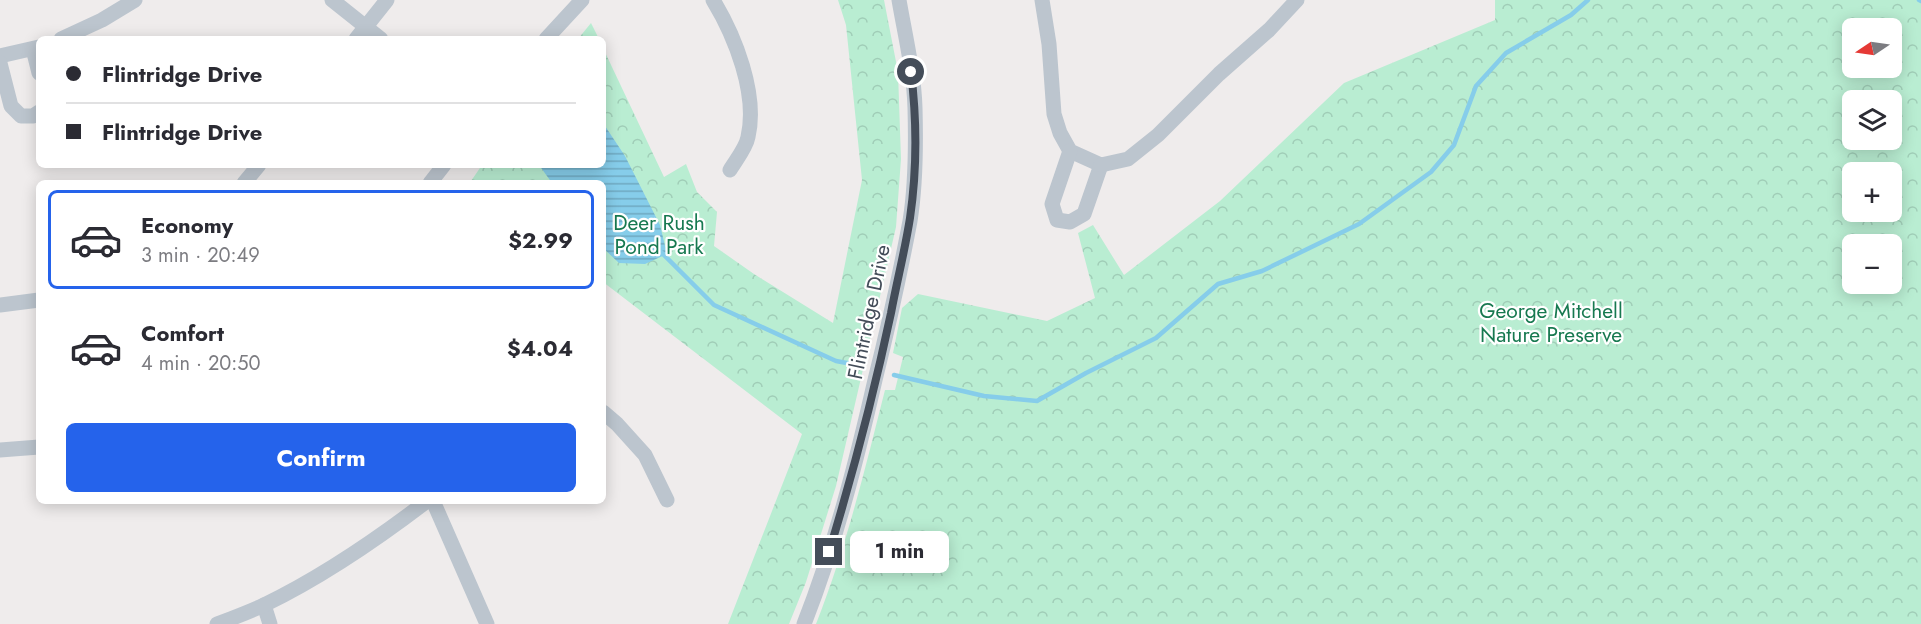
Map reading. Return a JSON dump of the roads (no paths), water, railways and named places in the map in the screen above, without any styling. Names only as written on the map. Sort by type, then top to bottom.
[{"type":"street","points":[[67,36],[102,20],[135,0]]},
{"type":"street","points":[[332,0],[361,33],[387,0]]},
{"type":"street","points":[[549,36],[582,0]]},
{"type":"street","points":[[713,0],[727,23],[739,54],[750,111],[748,139],[730,170]]},
{"type":"street","name":"Flintridge Drive","points":[[804,624],[854,471],[886,336],[910,220],[914,182],[915,105],[899,0]]},
{"type":"street","points":[[1042,0],[1054,114],[1060,133],[1070,152],[1101,165],[1128,159],[1158,135],[1219,74],[1269,30],[1297,0]]},
{"type":"street","points":[[0,56],[36,48]]},
{"type":"street","points":[[0,63],[11,106],[21,116],[36,114]]},
{"type":"street","points":[[1070,152],[1052,204],[1057,220],[1070,222],[1084,214],[1101,165]]},
{"type":"street","points":[[246,180],[256,168]]},
{"type":"street","points":[[432,180],[442,168]]},
{"type":"street","points":[[0,305],[36,300]]},
{"type":"street","points":[[606,415],[645,455],[667,500]]},
{"type":"street","points":[[0,450],[36,447]]},
{"type":"street","points":[[218,624],[264,605],[331,568],[423,504]]},
{"type":"street","points":[[434,504],[487,624]]},
{"type":"street","points":[[264,605],[270,624]]},
{"type":"water","points":[[606,128],[625,156],[660,225],[667,254],[645,264],[619,263],[606,251],[606,180],[550,180],[541,168],[606,168]]},
{"type":"waterway","points":[[894,375],[984,396],[1037,401],[1086,373],[1156,338],[1218,284],[1262,271],[1359,224],[1431,172],[1454,145],[1476,86],[1506,53],[1571,15],[1588,0]]},
{"type":"waterway","points":[[660,251],[714,305],[836,361],[863,366]]},
{"type":"park label","name":"Deer Rush Pond Park","points":[[659,235]]},
{"type":"park label","name":"George Mitchell Nature Preserve","points":[[1551,323]]}]
